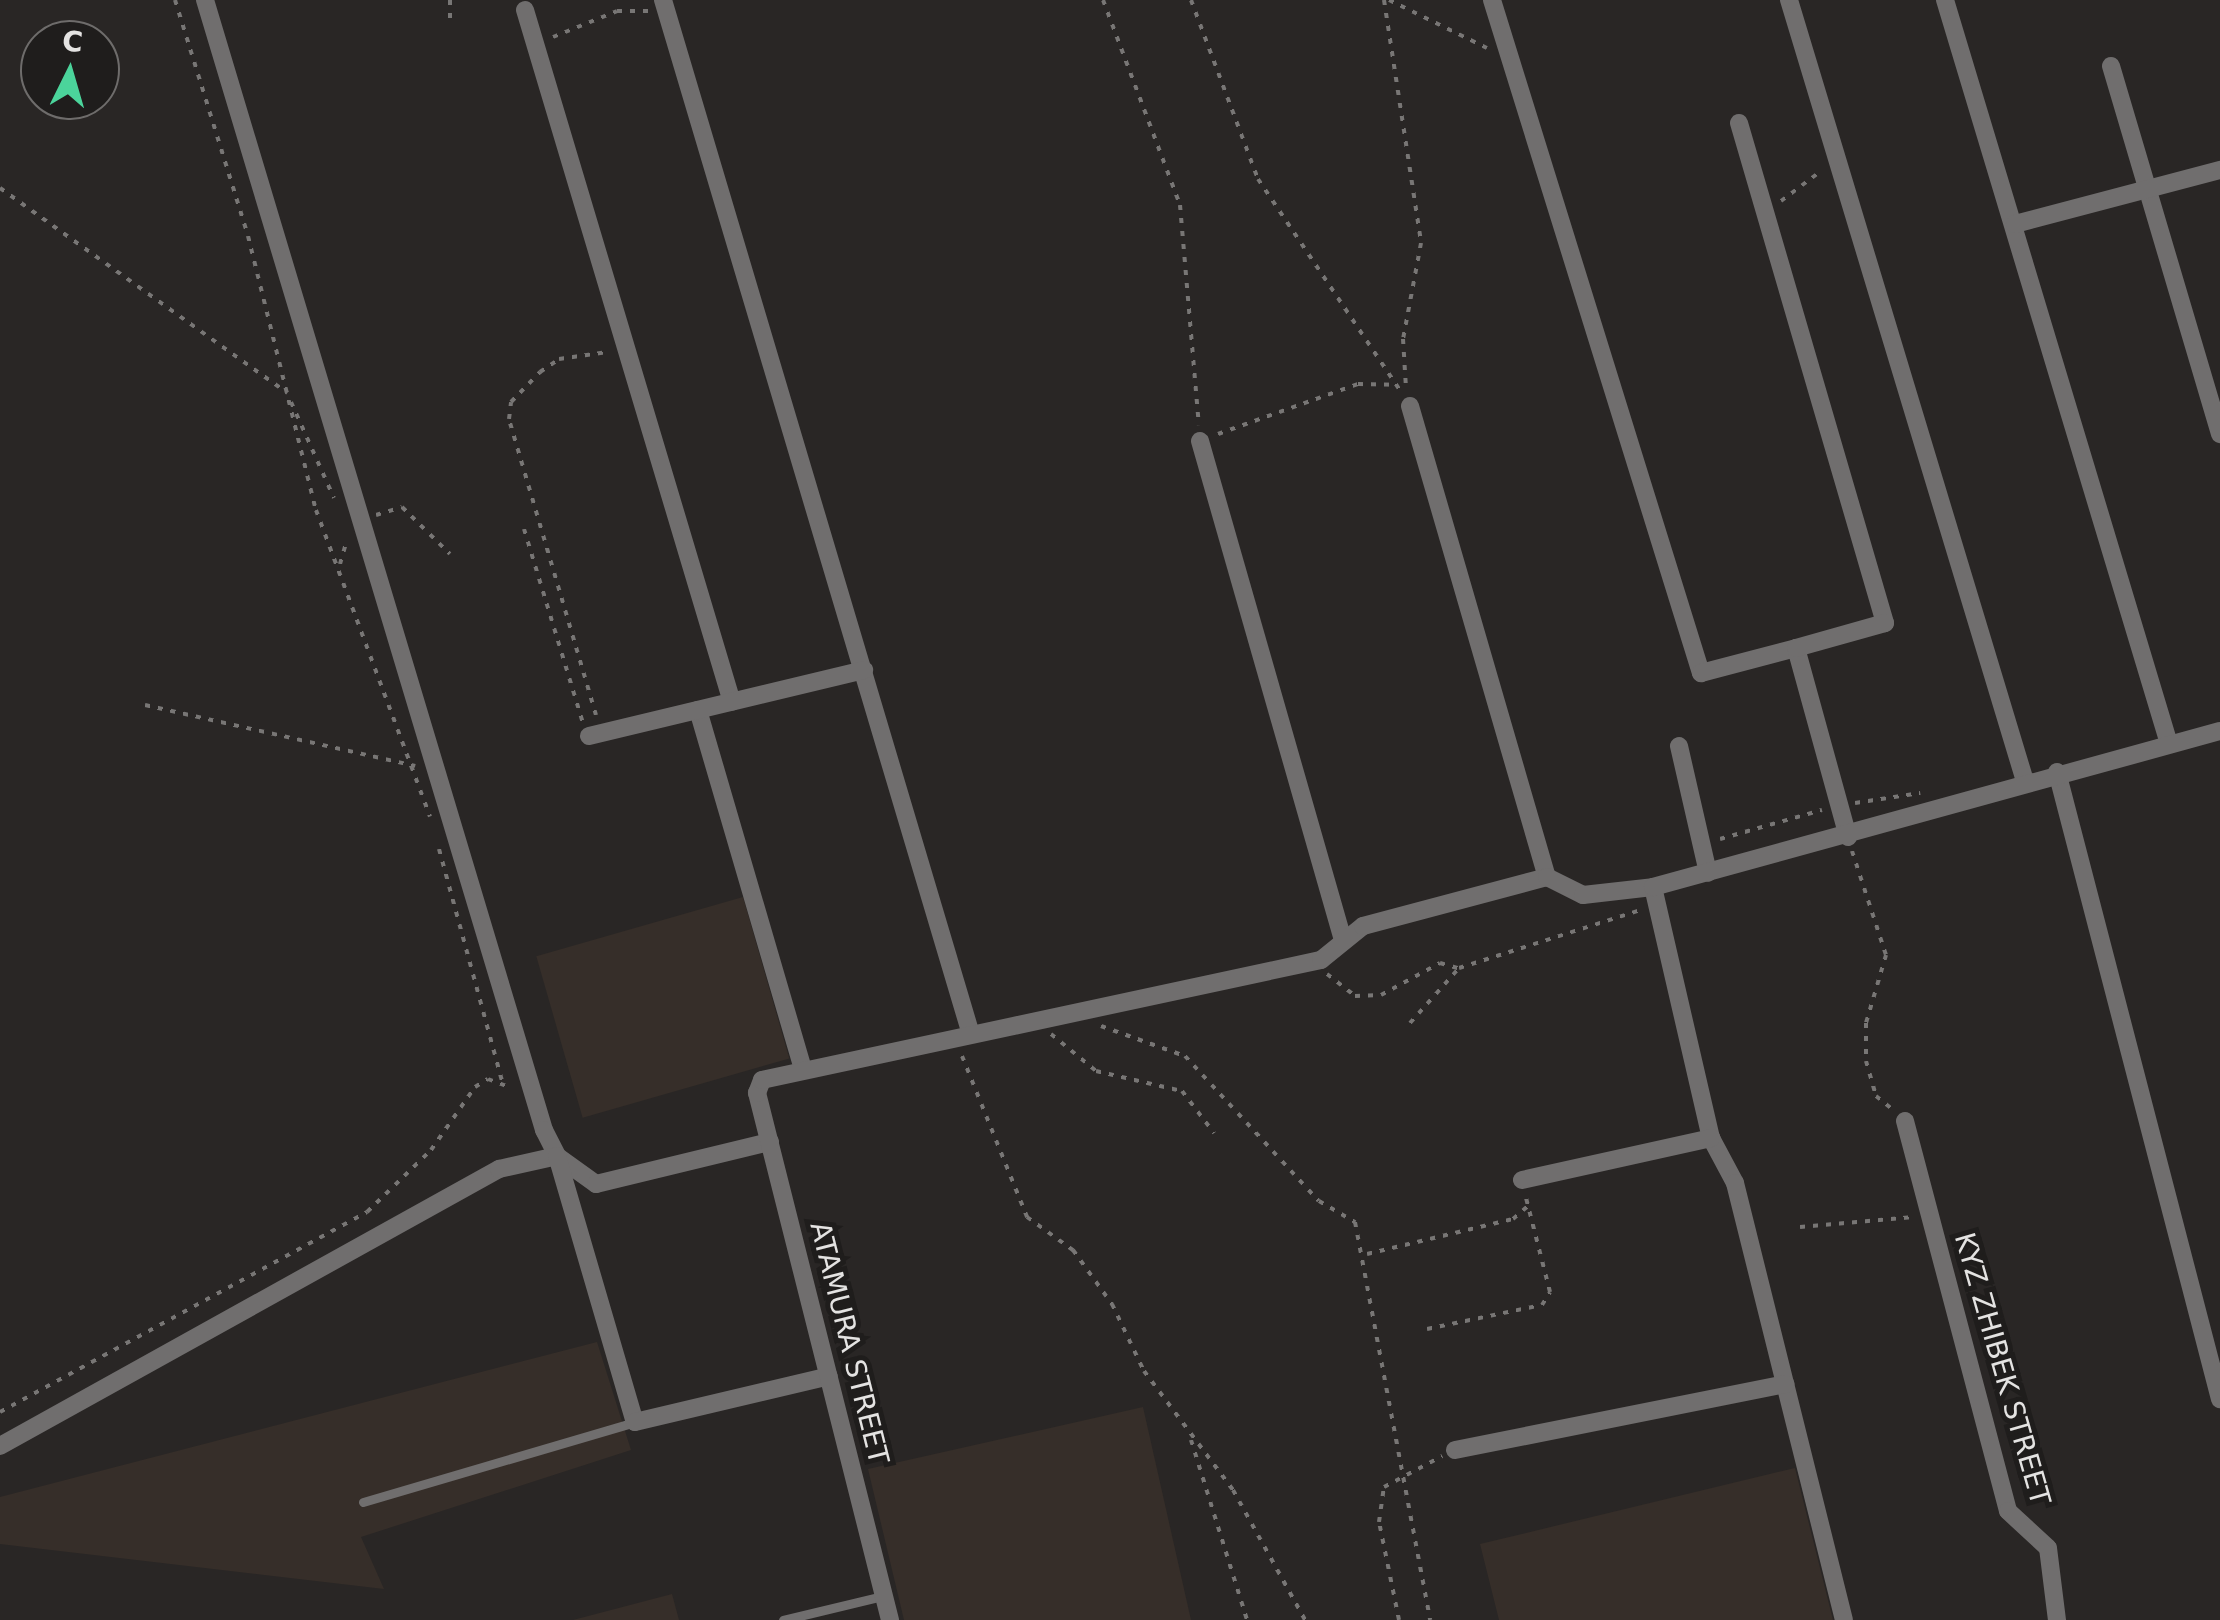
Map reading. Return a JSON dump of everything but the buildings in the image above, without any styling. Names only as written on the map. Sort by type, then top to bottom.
[{"type":"street","points":[[205,0],[635,1422],[829,1376]]},
{"type":"street","points":[[1492,0],[1701,673],[1886,623],[1739,123]]},
{"type":"street","points":[[1789,0],[2025,781]]},
{"type":"street","points":[[1945,0],[2168,744]]},
{"type":"street","points":[[665,7],[970,1031]]},
{"type":"street","points":[[525,10],[732,702]]},
{"type":"street","points":[[2111,66],[2220,434]]},
{"type":"street","points":[[2015,224],[2220,170]]},
{"type":"street","points":[[1410,406],[1547,877]]},
{"type":"street","points":[[1200,440],[1343,940]]},
{"type":"street","points":[[1796,648],[1848,837]]},
{"type":"street","points":[[598,734],[864,670]]},
{"type":"street","points":[[698,710],[803,1070],[949,1035],[1321,960],[1363,926],[1547,877],[1583,895],[1655,896],[1708,873],[1848,837],[2057,772],[2220,731]]},
{"type":"street","points":[[1679,746],[1708,873]]},
{"type":"street","points":[[2057,772],[2220,1399]]},
{"type":"street","points":[[1655,896],[1711,1138],[1735,1183],[1844,1620]]},
{"type":"street","name":"ATAMURA STREET","points":[[803,1070],[762,1080],[770,1142],[890,1620]]},
{"type":"street","name":"KYZ ZHIBEK STREET","points":[[1905,1120],[2008,1511],[2048,1548],[2057,1620]]},
{"type":"street","points":[[1522,1180],[1711,1138]]},
{"type":"street","points":[[0,1446],[499,1169],[557,1156],[596,1184],[770,1142]]},
{"type":"street","points":[[1455,1450],[1785,1384]]},
{"type":"lane","points":[[364,1502],[635,1422]]},
{"type":"lane","points":[[783,1620],[884,1596]]},
{"type":"path","points":[[174,0],[288,394],[316,510],[405,763],[434,826]]},
{"type":"path","points":[[450,0],[450,25]]},
{"type":"path","points":[[1103,0],[1180,204],[1200,440],[1358,384],[1397,385]]},
{"type":"path","points":[[1191,0],[1258,179],[1410,406]]},
{"type":"path","points":[[1410,406],[1403,339],[1421,242],[1386,0],[1452,25],[1512,65]]},
{"type":"path","points":[[535,44],[617,11],[665,7]]},
{"type":"path","points":[[1766,213],[1837,158]]},
{"type":"path","points":[[0,188],[288,394],[338,505]]},
{"type":"path","points":[[598,734],[509,419],[511,402],[560,358],[624,350]]},
{"type":"path","points":[[362,523],[402,508],[450,554]]},
{"type":"path","points":[[524,529],[598,734]]},
{"type":"path","points":[[145,705],[439,773]]},
{"type":"path","points":[[1848,837],[1886,955],[1866,1023],[1866,1061],[1876,1096],[1905,1120]]},
{"type":"path","points":[[437,841],[502,1081],[538,1111]]},
{"type":"path","points":[[1410,1023],[1459,968],[1655,896]]},
{"type":"path","points":[[1321,960],[1332,986],[1356,996],[1381,995],[1440,962],[1459,968]]},
{"type":"path","points":[[1034,1017],[1080,1064],[1182,1091],[1214,1133]]},
{"type":"path","points":[[1090,1023],[1185,1056],[1319,1201],[1355,1222],[1367,1254],[1430,1620]]},
{"type":"path","points":[[949,1035],[981,1086],[1027,1217],[1073,1250],[1305,1620]]},
{"type":"path","points":[[0,1412],[367,1212],[431,1150],[475,1087],[502,1081]]},
{"type":"path","points":[[1427,1329],[1542,1305],[1550,1292],[1522,1180]]},
{"type":"path","points":[[1367,1254],[1512,1219],[1528,1206]]},
{"type":"path","points":[[1800,1228],[1929,1214]]},
{"type":"path","points":[[1190,1435],[1246,1620]]},
{"type":"path","points":[[1399,1620],[1379,1522],[1384,1488],[1404,1470],[1455,1450]]},
{"type":"shaded area","points":[[743,897],[789,1058],[583,1118],[536,956]]},
{"type":"shaded area","points":[[597,1342],[631,1450],[361,1537],[384,1589],[0,1544],[0,1497]]},
{"type":"shaded area","points":[[1143,1407],[1191,1620],[904,1620],[868,1469]]},
{"type":"shaded area","points":[[1795,1468],[1833,1620],[1499,1620],[1480,1544]]},
{"type":"shaded area","points":[[672,1594],[679,1620],[573,1620]]}]
